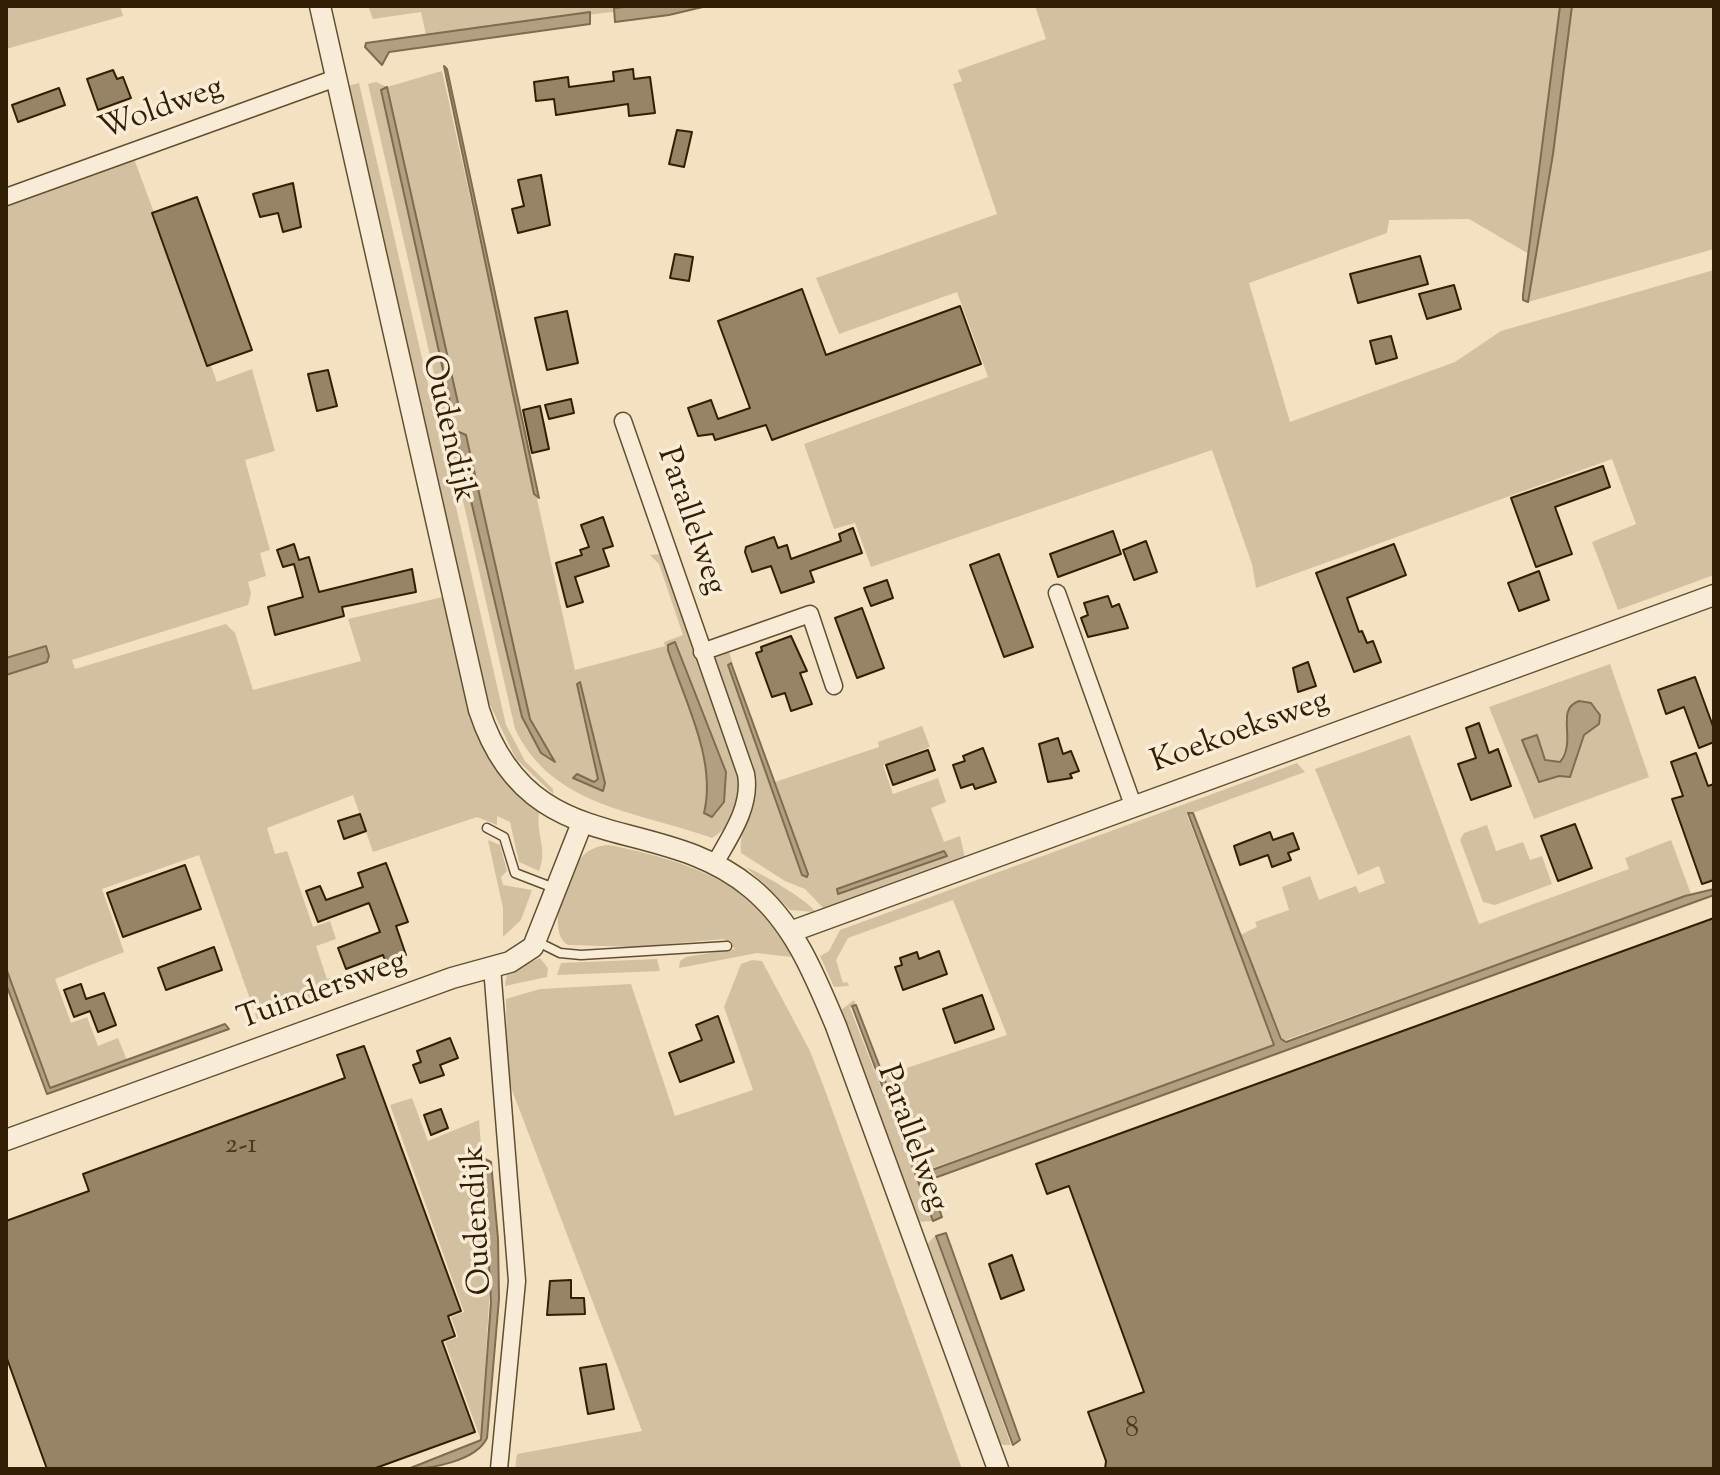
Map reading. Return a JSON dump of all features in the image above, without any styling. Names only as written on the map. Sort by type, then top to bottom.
[{"type":"street","name":"Oudendijk","points":[[320,6],[484,724],[497,752],[517,779],[549,806],[582,823]]},
{"type":"street","name":"Woldweg","points":[[6,197],[336,78]]},
{"type":"street","name":"Parallelweg","points":[[623,421],[748,787],[744,807],[714,865]]},
{"type":"street","points":[[1057,593],[1133,805]]},
{"type":"street","name":"Koekoeksweg","points":[[790,932],[1714,595]]},
{"type":"street","points":[[702,652],[810,614],[834,686]]},
{"type":"street","name":"Parallelweg","points":[[582,823],[714,865],[750,886],[790,932],[816,978],[836,1026],[998,1469]]},
{"type":"street","points":[[536,941],[582,823]]},
{"type":"street","name":"Tuindersweg","points":[[6,1140],[452,978],[492,967],[523,955],[536,941]]},
{"type":"street","name":"Oudendijk","points":[[492,967],[517,1281],[499,1469]]},
{"type":"lane","points":[[487,828],[504,837],[515,873],[557,889]]},
{"type":"lane","points":[[536,941],[560,953],[581,955],[727,946]]},
{"type":"shaded area","points":[[6,6],[120,6],[123,16],[6,49]]},
{"type":"shaded area","points":[[368,6],[634,6],[612,12],[426,35],[421,12],[373,19]]},
{"type":"shaded area","points":[[707,6],[615,22],[614,8]]},
{"type":"shaded area","points":[[1035,6],[1560,6],[1529,254],[1469,219],[1389,220],[1387,233],[1249,283],[1290,422],[1455,362],[1501,331],[1714,270],[1714,575],[1618,610],[1592,542],[1636,524],[1612,459],[1256,588],[1252,564],[1212,450],[871,567],[855,523],[834,529],[804,444],[988,377],[957,292],[839,334],[816,278],[997,214],[953,84],[962,81],[958,70],[1046,39]]},
{"type":"shaded area","points":[[1560,6],[1572,6],[1553,154],[1528,302],[1523,300],[1523,295]]},
{"type":"shaded area","points":[[1572,6],[1714,6],[1714,249],[1528,302],[1553,154]]},
{"type":"shaded area","points":[[590,12],[590,24],[389,52],[382,65],[365,47],[366,43]]},
{"type":"shaded area","points":[[444,66],[447,69],[539,498],[534,494]]},
{"type":"shaded area","points":[[442,71],[575,670],[665,646],[664,642],[683,635],[659,564],[650,555],[661,554],[741,781],[730,821],[712,838],[600,803],[575,791],[551,776],[531,755],[515,729],[368,84],[376,82],[387,87]],"holes":[[[384,87],[458,403],[455,408],[451,406],[381,90]],[[463,433],[530,719],[536,735],[555,757],[527,730],[522,717],[456,437]],[[691,711],[724,802],[716,814],[704,813],[706,772]]]},
{"type":"shaded area","points":[[359,83],[506,725],[525,761],[553,789],[553,794],[516,759],[489,703],[348,86]]},
{"type":"shaded area","points":[[387,87],[458,403],[455,408],[451,406],[381,90]]},
{"type":"shaded area","points":[[133,156],[217,382],[252,369],[275,451],[245,460],[270,550],[260,553],[266,576],[248,582],[251,593],[248,605],[72,660],[75,669],[226,624],[235,633],[253,690],[361,661],[348,619],[443,597],[471,722],[483,748],[507,783],[539,813],[542,856],[539,871],[519,862],[510,822],[497,816],[497,825],[477,817],[373,852],[353,795],[267,828],[275,854],[287,851],[313,927],[330,921],[336,939],[316,946],[327,979],[354,970],[359,984],[257,1019],[199,855],[102,889],[124,952],[55,979],[71,1023],[87,1017],[98,1046],[118,1038],[127,1060],[50,1088],[6,968],[6,675],[44,663],[45,646],[6,658],[6,203]]},
{"type":"shaded area","points":[[459,432],[466,435],[530,719],[555,762],[541,753],[522,717],[456,437]]},
{"type":"shaded area","points":[[675,642],[726,772],[724,802],[712,817],[704,813],[707,793],[703,751],[668,650],[668,645]]},
{"type":"shaded area","points":[[46,646],[47,662],[6,675],[6,658]]},
{"type":"shaded area","points":[[729,652],[733,664],[728,666],[802,875],[808,874],[775,782],[879,747],[878,742],[922,726],[930,747],[883,765],[893,794],[938,778],[946,802],[931,808],[944,842],[960,836],[965,858],[825,910],[805,889],[785,881],[741,853],[754,773],[752,761],[746,759],[714,658]]},
{"type":"shaded area","points":[[731,663],[807,877],[802,875],[728,665]]},
{"type":"shaded area","points":[[1610,664],[1649,777],[1534,819],[1489,707]],"holes":[[[1591,703],[1599,711],[1598,724],[1584,735],[1562,776],[1538,782],[1528,758],[1537,736],[1545,760],[1559,762],[1570,739],[1565,718]]]},
{"type":"shaded area","points":[[580,682],[605,783],[603,791],[573,778],[577,774],[594,782],[598,779],[577,684]]},
{"type":"shaded area","points":[[1579,701],[1591,703],[1600,715],[1599,724],[1584,735],[1570,777],[1559,776],[1539,782],[1522,740],[1537,735],[1545,760],[1560,762],[1567,744],[1568,711]]},
{"type":"shaded area","points":[[1410,735],[1479,924],[1629,869],[1625,858],[1671,840],[1691,894],[1283,1041],[1240,935],[1257,927],[1255,922],[1289,910],[1282,887],[1310,876],[1319,900],[1356,886],[1359,893],[1385,883],[1379,866],[1358,875],[1315,769]]},
{"type":"shaded area","points":[[1297,763],[1305,772],[1187,815],[1274,1045],[919,1173],[882,1076],[1007,1035],[953,900],[848,938],[836,960],[843,983],[847,982],[849,986],[834,987],[820,956],[829,951],[840,930]]},
{"type":"shaded area","points":[[1188,813],[1193,813],[1281,1039],[1286,1042],[1685,896],[1714,889],[1714,895],[929,1180],[942,1217],[933,1221],[852,1006],[856,1005],[921,1174],[1274,1045]]},
{"type":"shaded area","points":[[1487,825],[1496,851],[1523,842],[1530,860],[1542,856],[1552,884],[1495,905],[1483,902],[1460,840],[1464,833]]},
{"type":"shaded area","points":[[488,840],[500,845],[507,871],[501,877],[503,885],[532,890],[521,920],[503,937],[503,908]]},
{"type":"shaded area","points":[[609,845],[663,858],[716,878],[761,910],[778,932],[791,957],[757,953],[679,968],[680,961],[686,957],[735,949],[724,939],[635,947],[568,945],[561,938],[558,928],[565,889],[575,866],[584,855],[594,848]]},
{"type":"shaded area","points":[[944,851],[947,856],[838,894],[837,889]]},
{"type":"shaded area","points":[[746,867],[794,894],[815,912],[790,910]]},
{"type":"shaded area","points":[[540,958],[548,968],[547,977],[505,986],[507,973]]},
{"type":"shaded area","points":[[657,959],[660,971],[557,975],[561,963]]},
{"type":"shaded area","points":[[752,960],[762,961],[810,1051],[962,1469],[515,1469],[517,1454],[642,1431],[507,1077],[506,999],[540,989],[631,984],[675,1116],[753,1090],[724,1007],[741,964]]},
{"type":"shaded area","points":[[6,968],[50,1088],[225,1024],[229,1029],[47,1094],[6,984]]},
{"type":"shaded area","points":[[854,1000],[856,1005],[850,1008],[933,1221],[918,1222],[841,1010]]},
{"type":"shaded area","points":[[412,1098],[428,1141],[479,1120],[491,1269],[481,1440],[445,1342],[458,1337],[451,1317],[464,1312],[390,1105]]},
{"type":"shaded area","points":[[483,1158],[491,1162],[498,1239],[499,1299],[487,1438],[473,1453],[463,1458],[408,1469],[481,1440],[491,1302]]},
{"type":"shaded area","points":[[946,1233],[1020,1440],[1013,1445],[936,1236]]},
{"type":"shaded area","points":[[936,1235],[1011,1445],[1003,1445],[997,1440],[926,1245]]},
{"type":"building","points":[[633,69],[634,79],[650,77],[655,113],[629,116],[628,104],[556,115],[554,99],[536,101],[534,82],[568,77],[569,87],[614,81],[613,72]]},
{"type":"building","points":[[113,70],[117,79],[123,77],[131,98],[98,110],[87,79]]},
{"type":"building","points":[[59,88],[65,105],[18,122],[12,105]]},
{"type":"building","points":[[677,130],[692,132],[684,167],[669,164]]},
{"type":"building","points":[[541,175],[550,225],[518,233],[512,209],[524,206],[518,180]]},
{"type":"building","points":[[293,183],[301,227],[283,232],[278,213],[260,217],[253,194]]},
{"type":"building","points":[[197,197],[252,350],[207,366],[152,213]]},
{"type":"building","points":[[675,254],[693,257],[689,281],[670,278]]},
{"type":"building","points":[[1420,256],[1428,284],[1358,303],[1350,274]]},
{"type":"building","points":[[1454,285],[1461,309],[1427,319],[1419,294]]},
{"type":"building","points":[[802,289],[826,355],[960,306],[981,364],[772,440],[766,425],[715,440],[713,434],[698,436],[688,408],[711,400],[718,419],[750,408],[718,321]]},
{"type":"building","points":[[567,311],[578,363],[547,370],[535,318]]},
{"type":"building","points":[[1391,336],[1397,358],[1376,364],[1370,341]]},
{"type":"building","points":[[328,370],[337,406],[317,411],[308,374]]},
{"type":"building","points":[[571,399],[574,413],[549,419],[545,405]]},
{"type":"building","points":[[540,406],[549,449],[532,453],[523,410]]},
{"type":"building","points":[[1603,466],[1610,487],[1555,507],[1572,554],[1536,567],[1511,498]]},
{"type":"building","points":[[603,517],[613,546],[603,549],[609,566],[575,577],[583,602],[567,607],[556,563],[582,555],[580,550],[589,547],[581,525]]},
{"type":"building","points":[[853,528],[862,553],[810,571],[814,582],[781,593],[771,566],[752,572],[745,552],[746,547],[774,537],[778,548],[787,545],[791,559],[841,541],[839,534]]},
{"type":"building","points":[[1113,531],[1121,554],[1058,577],[1050,554]]},
{"type":"building","points":[[1146,541],[1157,572],[1134,580],[1123,550]]},
{"type":"building","points":[[294,544],[299,560],[309,557],[319,592],[412,569],[416,592],[342,607],[344,616],[275,635],[268,607],[303,597],[294,564],[283,567],[277,550]]},
{"type":"building","points":[[1394,544],[1406,575],[1347,598],[1359,632],[1362,631],[1367,643],[1373,641],[1381,662],[1354,672],[1316,573]]},
{"type":"building","points":[[999,554],[1033,647],[1004,657],[970,565]]},
{"type":"building","points":[[1539,571],[1549,600],[1519,611],[1508,583]]},
{"type":"building","points":[[887,580],[893,598],[871,606],[864,588]]},
{"type":"building","points":[[1108,596],[1112,607],[1119,604],[1128,628],[1088,637],[1081,618],[1088,615],[1084,603]]},
{"type":"building","points":[[862,608],[884,668],[857,678],[835,618]]},
{"type":"building","points":[[791,636],[807,671],[800,673],[812,704],[791,711],[785,693],[772,697],[756,653],[762,651],[761,647]]},
{"type":"building","points":[[1308,662],[1316,686],[1298,692],[1293,668]]},
{"type":"building","points":[[1695,677],[1714,729],[1714,742],[1699,748],[1684,707],[1666,714],[1658,690]]},
{"type":"building","points":[[1479,723],[1489,753],[1498,749],[1511,786],[1471,800],[1458,764],[1476,758],[1466,728]]},
{"type":"building","points":[[1058,738],[1063,754],[1071,751],[1079,771],[1070,774],[1072,778],[1048,782],[1039,744]]},
{"type":"building","points":[[983,748],[996,782],[975,789],[973,784],[961,788],[953,765],[965,761],[963,756]]},
{"type":"building","points":[[928,750],[935,770],[893,785],[886,765]]},
{"type":"building","points":[[1696,753],[1708,786],[1714,784],[1714,880],[1702,884],[1672,799],[1683,796],[1671,762]]},
{"type":"building","points":[[360,814],[366,831],[344,839],[338,821]]},
{"type":"building","points":[[1575,824],[1592,868],[1558,881],[1541,836]]},
{"type":"building","points":[[1270,832],[1273,840],[1293,833],[1299,849],[1288,853],[1291,860],[1272,867],[1268,855],[1240,865],[1234,846]]},
{"type":"building","points":[[386,863],[408,922],[396,926],[406,955],[386,963],[383,955],[346,969],[338,948],[380,932],[369,903],[318,922],[306,891],[320,886],[326,900],[363,887],[358,873]]},
{"type":"building","points":[[185,865],[201,909],[123,937],[107,893]]},
{"type":"building","points":[[1714,918],[1714,1469],[1105,1469],[1106,1461],[1088,1412],[1144,1392],[1069,1186],[1047,1194],[1036,1164]]},
{"type":"building","points":[[214,947],[222,970],[166,990],[158,968]]},
{"type":"building","points":[[939,951],[947,974],[903,990],[895,967],[902,965],[900,958],[917,952],[919,959]]},
{"type":"building","points":[[81,984],[86,999],[104,993],[116,1025],[98,1032],[90,1011],[74,1017],[64,990]]},
{"type":"building","points":[[982,995],[994,1029],[955,1043],[943,1009]]},
{"type":"building","points":[[718,1016],[734,1062],[680,1082],[669,1053],[702,1040],[696,1025]]},
{"type":"building","points":[[450,1038],[458,1058],[440,1065],[444,1075],[420,1083],[413,1065],[421,1062],[417,1051]]},
{"type":"building","points":[[364,1046],[461,1311],[448,1316],[455,1336],[442,1341],[475,1432],[373,1469],[47,1469],[6,1356],[6,1221],[89,1191],[83,1174],[345,1078],[337,1055]]},
{"type":"building","points":[[441,1109],[448,1128],[431,1135],[424,1115]]},
{"type":"building","points":[[1012,1255],[1024,1290],[1001,1299],[989,1264]]},
{"type":"building","points":[[571,1280],[571,1298],[584,1298],[585,1314],[547,1315],[550,1281]]},
{"type":"building","points":[[606,1364],[614,1409],[588,1414],[580,1368]]}]
